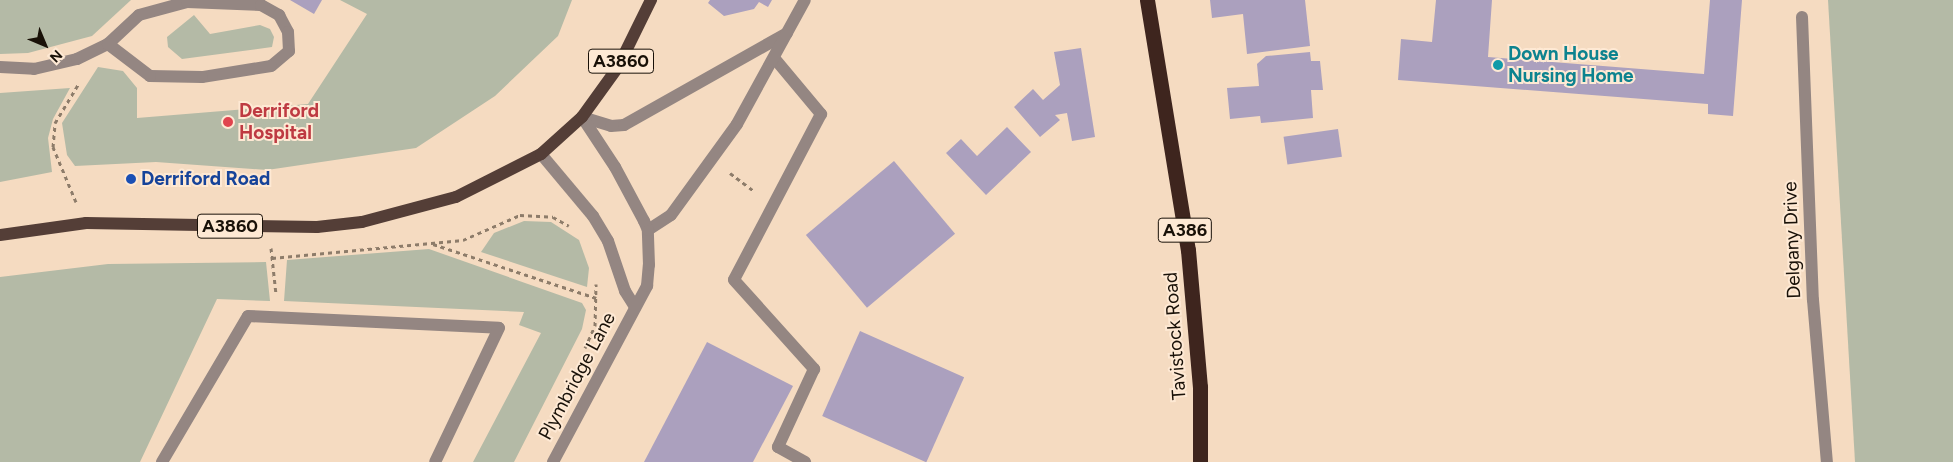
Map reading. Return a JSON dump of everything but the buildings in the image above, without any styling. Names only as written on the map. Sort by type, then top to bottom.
[{"type":"highway","name":"Tavistock Road","points":[[1147,0],[1188,250],[1200,387],[1200,462]]},
{"type":"main road","name":"A3860","points":[[0,234],[86,223],[317,227],[362,222],[456,197],[541,154],[582,117],[618,67],[651,0]]},
{"type":"street","points":[[648,230],[671,215],[711,160],[775,59],[805,0]]},
{"type":"street","points":[[0,67],[34,69],[77,59],[108,44],[139,15],[187,2],[261,5],[279,15],[288,32],[289,51],[271,66],[202,77],[150,76],[108,44]]},
{"type":"street","name":"Delgany Drive","points":[[1802,17],[1813,300],[1827,462]]},
{"type":"street","points":[[582,117],[611,126],[624,125],[698,81],[787,33]]},
{"type":"street","points":[[775,59],[821,114],[734,280],[814,369],[778,447],[805,462]]},
{"type":"street","name":"Plymbridge Lane","points":[[553,462],[647,286],[648,230],[615,167],[582,117]]},
{"type":"street","name":"Plymbridge Lane","points":[[541,154],[595,219],[635,307]]},
{"type":"street","points":[[162,462],[248,316],[499,328],[434,462]]},
{"type":"path","points":[[77,59],[80,81],[54,123],[53,147],[86,223]]},
{"type":"path","points":[[711,160],[774,205]]},
{"type":"path","points":[[272,258],[463,240],[520,215],[554,216],[583,234],[595,219]]},
{"type":"path","points":[[269,227],[278,317]]},
{"type":"path","points":[[431,243],[596,298]]},
{"type":"path","points":[[582,353],[595,326],[596,278]]},
{"type":"green space","points":[[0,0],[131,0],[92,36],[28,53],[0,54]]},
{"type":"green space","points":[[340,0],[572,0],[558,36],[495,96],[416,148],[267,170],[156,162],[75,166],[67,155],[62,123],[98,67],[123,71],[137,88],[137,118],[308,104],[367,14]]},
{"type":"green space","points":[[1828,0],[1953,0],[1953,462],[1855,462]]},
{"type":"green space","points":[[194,15],[210,34],[260,25],[270,29],[274,37],[272,47],[182,59],[168,47],[167,37]]},
{"type":"green space","points":[[70,88],[53,119],[48,138],[52,172],[0,182],[0,93]]},
{"type":"green space","points":[[524,221],[551,222],[579,240],[589,268],[587,287],[481,252],[494,233]]},
{"type":"green space","points":[[429,249],[582,303],[586,310],[582,329],[514,462],[473,462],[541,333],[519,325],[524,312],[284,301],[287,260]]},
{"type":"green space","points":[[266,262],[270,301],[217,299],[140,462],[0,462],[0,277],[108,264]]},
{"type":"place","name":"Down House Nursing Home","points":[[1498,65]]},
{"type":"place","name":"Derriford Hospital","points":[[228,122]]},
{"type":"place","name":"Derriford Road","points":[[131,179]]}]
